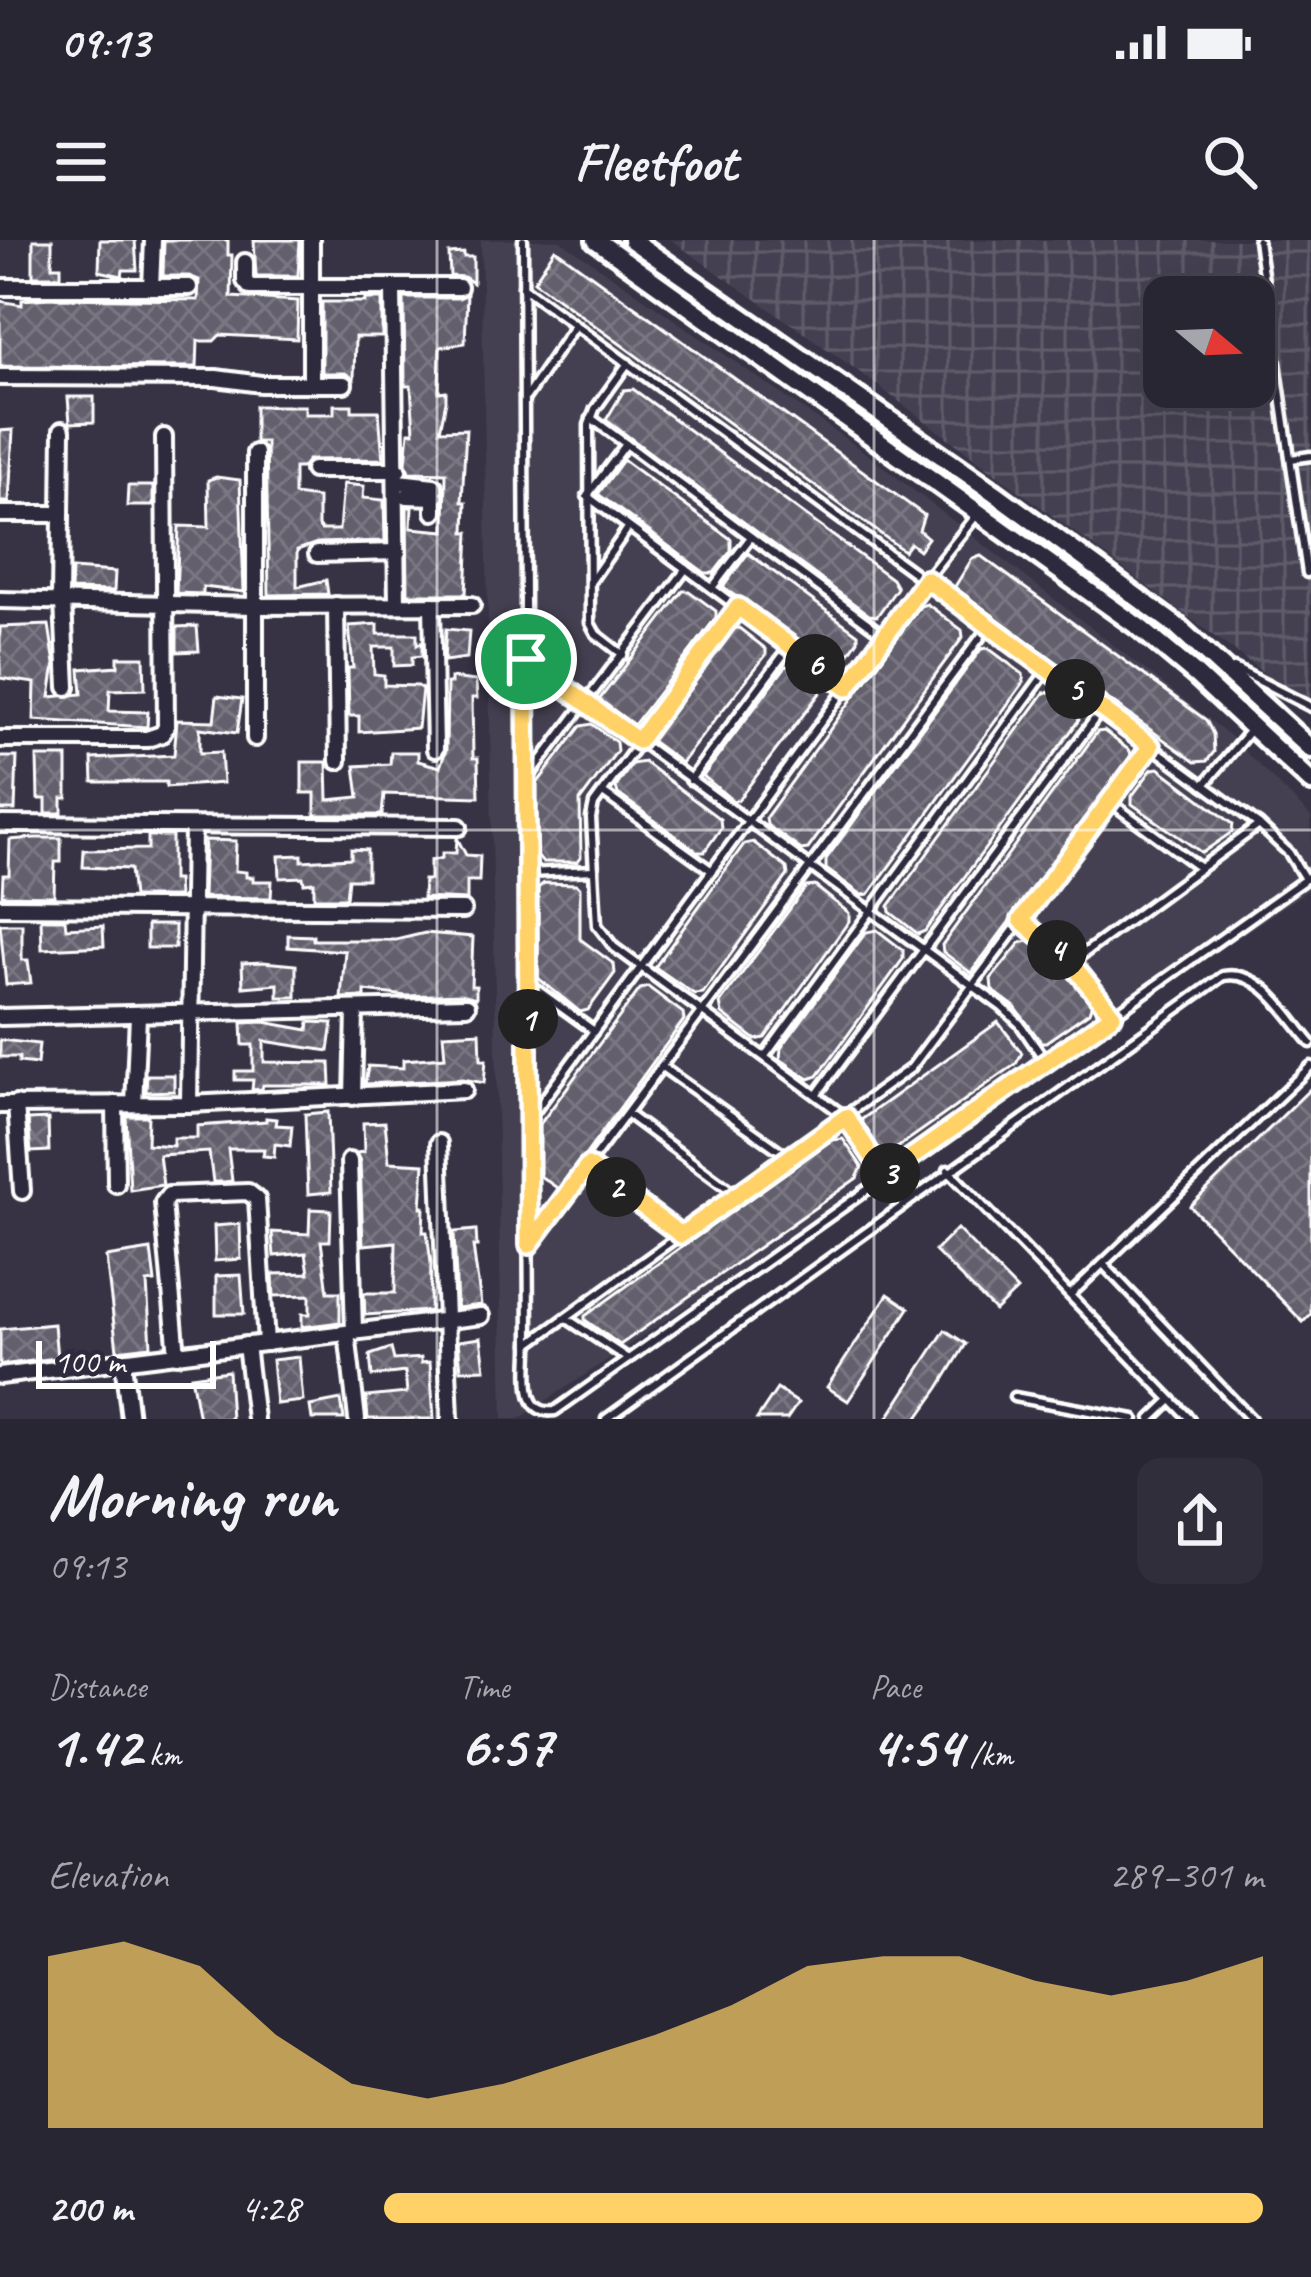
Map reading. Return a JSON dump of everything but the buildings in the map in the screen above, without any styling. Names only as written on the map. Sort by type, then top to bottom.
[{"type":"street","points":[[151,287],[153,240]]},
{"type":"street","points":[[311,240],[311,384]]},
{"type":"street","points":[[596,240],[1140,628],[1311,782]]},
{"type":"street","points":[[632,240],[995,493],[1218,660],[1311,749]]},
{"type":"street","points":[[245,262],[245,281],[250,287],[459,287]]},
{"type":"street","points":[[0,287],[189,287]]},
{"type":"street","points":[[393,288],[401,482],[397,605]]},
{"type":"street","points":[[0,377],[344,384]]},
{"type":"street","points":[[62,430],[61,601],[67,687]]},
{"type":"street","points":[[0,739],[146,740],[162,734],[167,718],[164,437]]},
{"type":"street","points":[[255,453],[256,738]]},
{"type":"street","points":[[313,470],[432,484],[435,504]]},
{"type":"street","points":[[979,513],[995,493]]},
{"type":"street","points":[[0,514],[61,514]]},
{"type":"street","points":[[317,554],[398,552]]},
{"type":"street","points":[[0,600],[472,605]]},
{"type":"street","points":[[336,605],[338,761]]},
{"type":"street","points":[[432,605],[435,749]]},
{"type":"street","points":[[0,824],[459,826]]},
{"type":"street","points":[[189,1104],[193,827]]},
{"type":"street","points":[[0,907],[463,910]]},
{"type":"street","points":[[0,1017],[467,1006]]},
{"type":"street","points":[[353,1097],[355,1011]]},
{"type":"street","points":[[134,1104],[137,1016]]},
{"type":"street","points":[[22,1191],[8,1104],[189,1104],[464,1090]]},
{"type":"street","points":[[115,1104],[116,1184]]},
{"type":"street","points":[[439,1143],[450,1419]]},
{"type":"street","points":[[349,1161],[350,1333],[357,1419]]},
{"type":"street","points":[[176,1354],[163,1203],[170,1195],[248,1192],[257,1199],[266,1343]]},
{"type":"street","points":[[0,1376],[481,1316]]},
{"type":"street","points":[[246,1346],[255,1419]]},
{"type":"street","points":[[123,1362],[130,1419]]},
{"type":"lane","points":[[523,240],[523,287],[527,780],[529,1344],[530,1399],[542,1412],[555,1411],[1308,877],[1258,825],[523,287]]},
{"type":"lane","points":[[1258,240],[1307,573]]},
{"type":"lane","points":[[524,400],[575,325]]},
{"type":"lane","points":[[623,656],[592,629],[587,496],[591,418],[628,363]]},
{"type":"lane","points":[[591,418],[885,636]]},
{"type":"lane","points":[[587,496],[626,444]]},
{"type":"lane","points":[[1291,459],[1311,456]]},
{"type":"lane","points":[[587,496],[847,688]]},
{"type":"lane","points":[[528,1120],[979,513]]},
{"type":"lane","points":[[589,584],[628,527]]},
{"type":"lane","points":[[712,588],[752,537]]},
{"type":"lane","points":[[527,780],[686,569]]},
{"type":"lane","points":[[738,607],[601,792],[592,811],[601,934],[846,1117],[885,1176]]},
{"type":"lane","points":[[529,1245],[989,625]]},
{"type":"lane","points":[[690,780],[790,646]]},
{"type":"lane","points":[[526,659],[1012,1015],[1046,1062]]},
{"type":"lane","points":[[1218,660],[1311,707]]},
{"type":"lane","points":[[765,1056],[1048,669]]},
{"type":"lane","points":[[817,1094],[1102,709]]},
{"type":"lane","points":[[1204,785],[1254,727]]},
{"type":"lane","points":[[529,1344],[920,1060],[1151,746]]},
{"type":"lane","points":[[601,792],[712,871]]},
{"type":"lane","points":[[1110,802],[1200,868]]},
{"type":"lane","points":[[1071,963],[1258,825]]},
{"type":"lane","points":[[527,873],[594,870]]},
{"type":"lane","points":[[1021,920],[1071,963],[1113,1015]]},
{"type":"lane","points":[[607,1419],[1223,976],[1239,974],[1255,980],[1311,1043]]},
{"type":"lane","points":[[528,983],[594,1031]]},
{"type":"lane","points":[[662,1066],[790,1158]]},
{"type":"lane","points":[[1070,1295],[1311,1066]]},
{"type":"lane","points":[[627,1114],[737,1196]]},
{"type":"lane","points":[[588,1166],[681,1235]]},
{"type":"lane","points":[[948,1171],[1190,1419]]},
{"type":"lane","points":[[1103,1264],[1251,1419]]},
{"type":"lane","points":[[566,1318],[628,1359]]},
{"type":"lane","points":[[1014,1397],[1134,1419]]},
{"type":"lane","points":[[1151,1419],[1171,1400]]},
{"type":"shaded area","points":[[481,240],[560,240],[863,451],[1224,731],[1311,817],[1311,888],[519,1419],[503,1419]]},
{"type":"shaded area","points":[[671,240],[1311,240],[1311,702],[1284,688],[854,368]]},
{"type":"route","points":[[926,579],[1151,746],[1021,920],[1071,963],[1113,1015],[885,1176],[846,1117],[681,1235],[588,1166],[529,1245],[526,659],[638,741],[738,607],[847,688],[926,579]]}]
